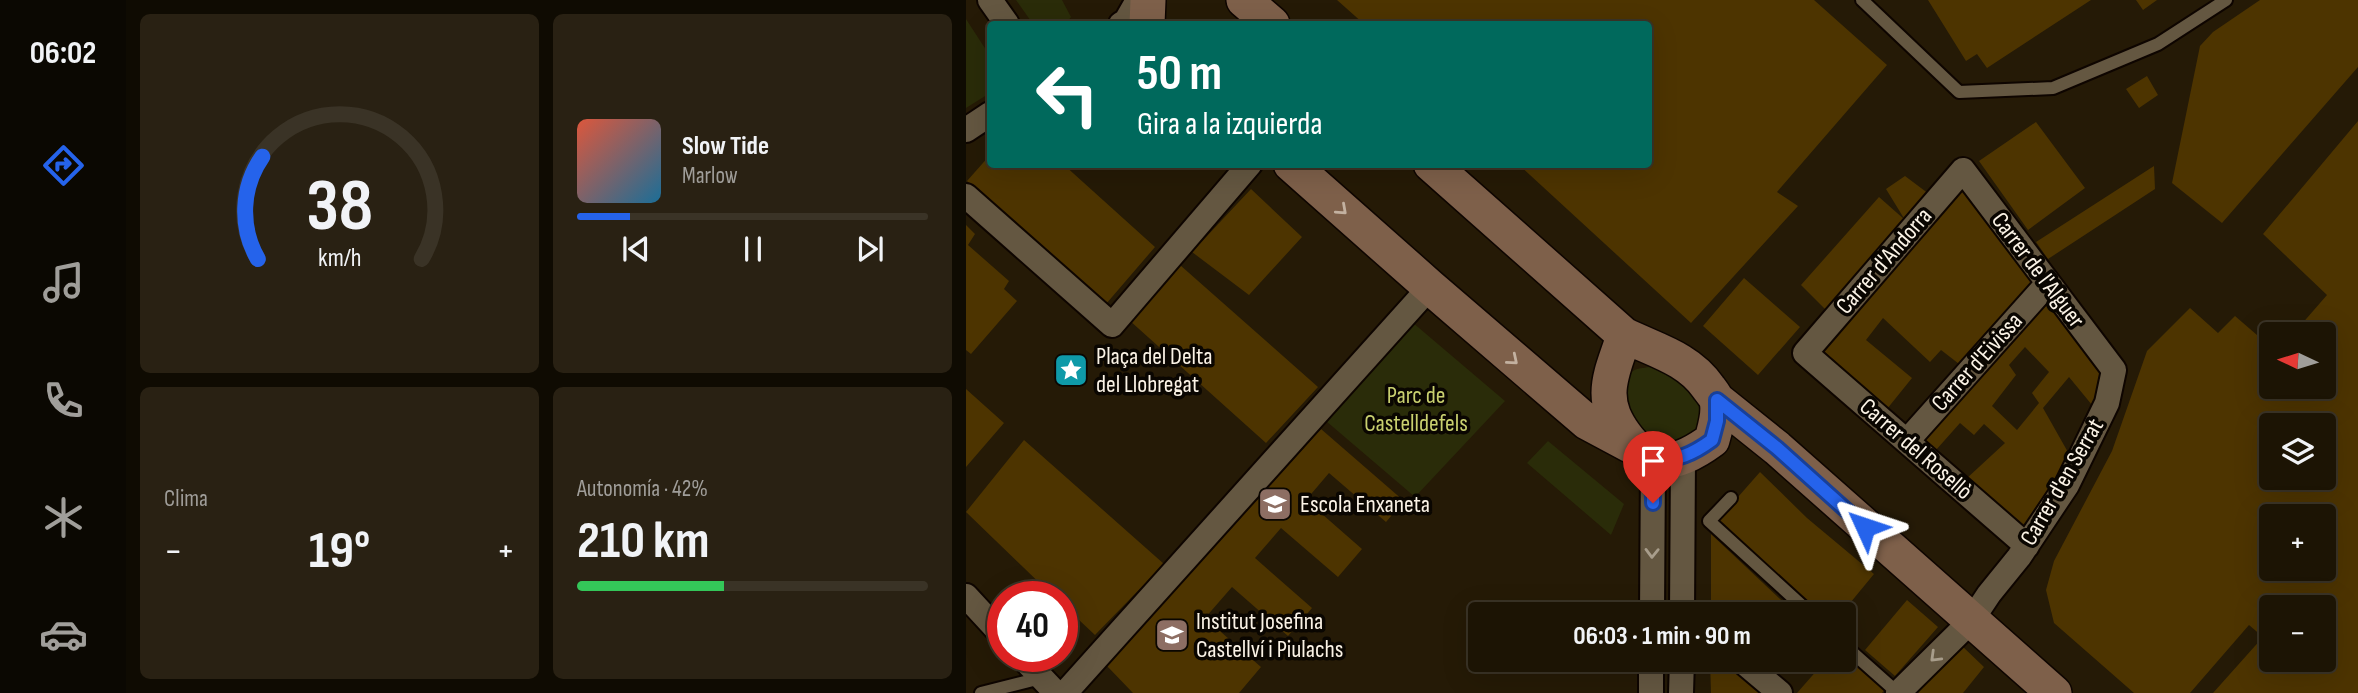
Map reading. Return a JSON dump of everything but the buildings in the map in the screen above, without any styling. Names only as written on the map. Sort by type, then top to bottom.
[{"type":"street","points":[[990,0],[1005,21]]},
{"type":"street","points":[[1126,21],[1138,0]]},
{"type":"street","points":[[1147,0],[1147,21]]},
{"type":"street","points":[[1244,0],[1268,21]]},
{"type":"street","points":[[966,130],[987,116]]},
{"type":"street","points":[[966,196],[1112,325],[1247,168]]},
{"type":"street","points":[[1296,168],[1587,422],[1656,455],[1712,440],[1750,442],[1777,448]]},
{"type":"street","points":[[1435,168],[1631,350],[1667,353],[1702,378],[1717,400],[1777,448],[2054,693]]},
{"type":"street","name":"Carrer de l'Alguer","points":[[1963,170],[2114,370]]},
{"type":"street","name":"Carrer d'Andorra","points":[[1805,353],[1963,170]]},
{"type":"street","name":"Carrer d'Eivissa","points":[[1907,441],[2048,283]]},
{"type":"street","points":[[1065,693],[1430,287]]},
{"type":"street","points":[[1631,350],[1611,379],[1610,410],[1617,424],[1656,455],[1680,602]]},
{"type":"street","name":"Carrer del Rosellò","points":[[1805,353],[2027,546]]},
{"type":"street","name":"Carrer d'en Serrat","points":[[1898,693],[1971,621],[2027,546],[2067,485],[2107,403],[2114,370]]},
{"type":"street","points":[[1712,440],[1717,421],[1717,400]]},
{"type":"street","points":[[1652,602],[1656,455]]},
{"type":"street","points":[[966,596],[987,619]]},
{"type":"street","points":[[1036,672],[1048,685]]},
{"type":"street","points":[[1651,672],[1651,693]]},
{"type":"street","points":[[1681,693],[1682,672]]},
{"type":"street","points":[[1755,672],[1780,693]]},
{"type":"lane","points":[[1862,0],[1959,92],[2053,88],[2158,44],[2226,0]]},
{"type":"lane","points":[[1731,498],[1709,521],[1798,602]]},
{"type":"lane","points":[[1856,656],[1898,693]]},
{"type":"lane","points":[[981,693],[1048,685]]},
{"type":"green space","points":[[1016,0],[1062,0],[1071,17],[1068,21],[1031,21]]},
{"type":"green space","points":[[966,19],[987,51],[987,95],[966,108]]},
{"type":"green space","name":"Parc de Castelldefels","points":[[1412,322],[1505,401],[1415,497],[1326,421]]},
{"type":"green space","points":[[1649,367],[1678,379],[1697,400],[1700,424],[1691,436],[1670,442],[1659,441],[1632,422],[1625,401],[1627,379],[1635,370]]},
{"type":"green space","points":[[1548,441],[1624,504],[1611,535],[1527,463]]},
{"type":"place","name":"Plaça del Delta del Llobregat","points":[[1071,370]]},
{"type":"place","name":"Escola Enxaneta","points":[[1275,504]]},
{"type":"place","name":"Institut Josefina Castellví i Piulachs","points":[[1172,635]]},
{"type":"route","points":[[1653,503],[1653,460],[1683,458],[1712,440],[1717,421],[1717,400],[1777,448],[1865,527]]}]
